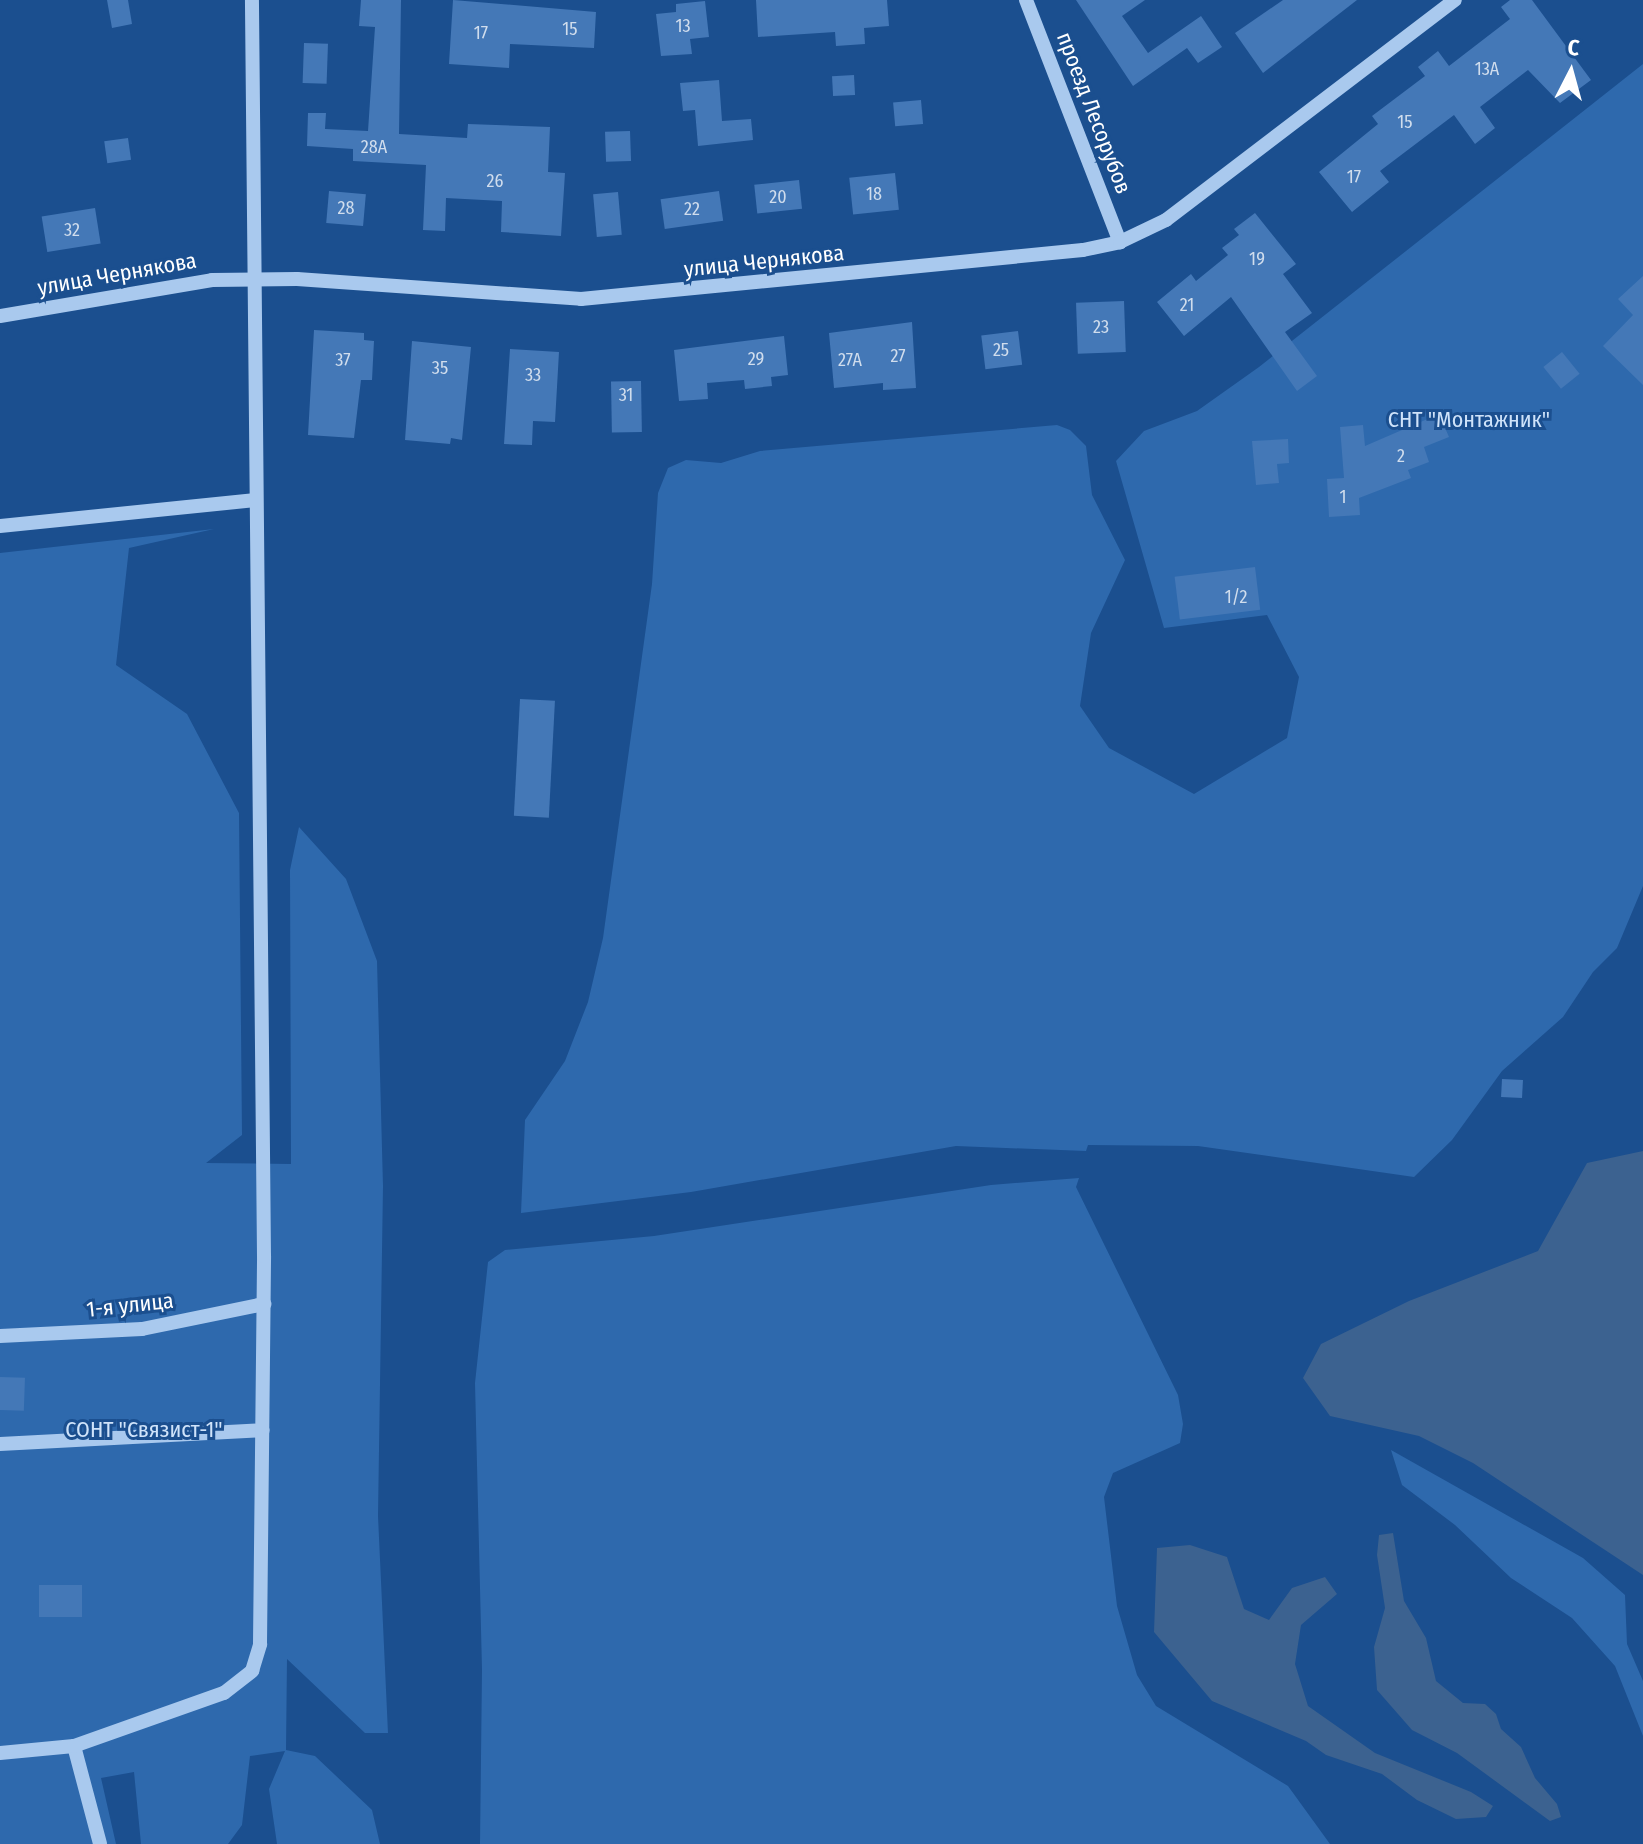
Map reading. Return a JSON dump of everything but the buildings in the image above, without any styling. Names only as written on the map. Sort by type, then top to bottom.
[{"type":"street","points":[[0,1753],[74,1746],[224,1693],[252,1671],[260,1644],[264,1304],[252,0]]},
{"type":"street","name":"проезд Лесорубов","points":[[1026,0],[1120,242]]},
{"type":"street","name":"улица Чернякова","points":[[0,316],[212,280],[256,278],[581,299],[1083,250],[1120,242],[1166,220],[1455,0]]},
{"type":"street","points":[[0,526],[256,500]]},
{"type":"street","name":"1-я улица","points":[[0,1336],[142,1329],[264,1304]]},
{"type":"street","points":[[0,1444],[263,1430]]},
{"type":"street","points":[[74,1746],[100,1844]]},
{"type":"green space","name":"СНТ \"Монтажник\"","points":[[1643,64],[1643,886],[1617,948],[1593,972],[1563,1017],[1502,1071],[1452,1140],[1414,1177],[1198,1146],[1088,1145],[1086,1151],[956,1146],[691,1192],[521,1213],[525,1120],[565,1061],[588,1002],[603,938],[652,584],[658,493],[668,468],[686,460],[721,463],[760,451],[1057,425],[1070,430],[1086,446],[1092,495],[1125,560],[1091,633],[1080,706],[1109,748],[1194,794],[1287,738],[1299,677],[1267,615],[1164,628],[1116,461],[1144,431],[1197,411],[1259,367]]},
{"type":"green space","name":"СОНТ \"Связист-1\"","points":[[214,529],[129,548],[116,665],[187,714],[239,813],[242,1135],[206,1163],[291,1164],[290,870],[299,827],[346,879],[377,961],[383,1186],[378,1516],[388,1733],[365,1733],[287,1659],[286,1750],[315,1756],[372,1810],[380,1844],[277,1844],[269,1789],[285,1751],[250,1756],[242,1825],[228,1844],[141,1844],[134,1772],[101,1778],[116,1844],[0,1844],[0,553]]},
{"type":"green space","points":[[1079,1178],[1076,1187],[1178,1395],[1183,1424],[1180,1443],[1113,1473],[1104,1497],[1117,1606],[1137,1675],[1156,1706],[1288,1786],[1330,1844],[480,1844],[482,1670],[475,1383],[488,1262],[505,1250],[654,1236],[991,1185]]},
{"type":"green space","points":[[1391,1450],[1583,1558],[1625,1595],[1627,1644],[1643,1681],[1643,1736],[1615,1666],[1572,1618],[1511,1578],[1455,1525],[1402,1485]]},
{"type":"shaded area","points":[[1643,1151],[1643,1575],[1473,1463],[1419,1436],[1330,1416],[1303,1378],[1321,1344],[1409,1301],[1538,1251],[1587,1163]]},
{"type":"shaded area","points":[[1393,1533],[1404,1601],[1426,1638],[1436,1681],[1463,1703],[1485,1704],[1496,1714],[1501,1729],[1521,1747],[1535,1778],[1557,1804],[1561,1817],[1550,1821],[1457,1753],[1412,1730],[1377,1690],[1374,1647],[1385,1608],[1377,1555],[1379,1535]]},
{"type":"shaded area","points":[[1190,1545],[1227,1557],[1244,1609],[1269,1620],[1292,1588],[1325,1577],[1337,1594],[1301,1625],[1295,1664],[1308,1706],[1375,1753],[1471,1792],[1493,1806],[1486,1817],[1456,1819],[1417,1800],[1382,1774],[1326,1755],[1306,1741],[1212,1701],[1154,1632],[1157,1548]]}]
